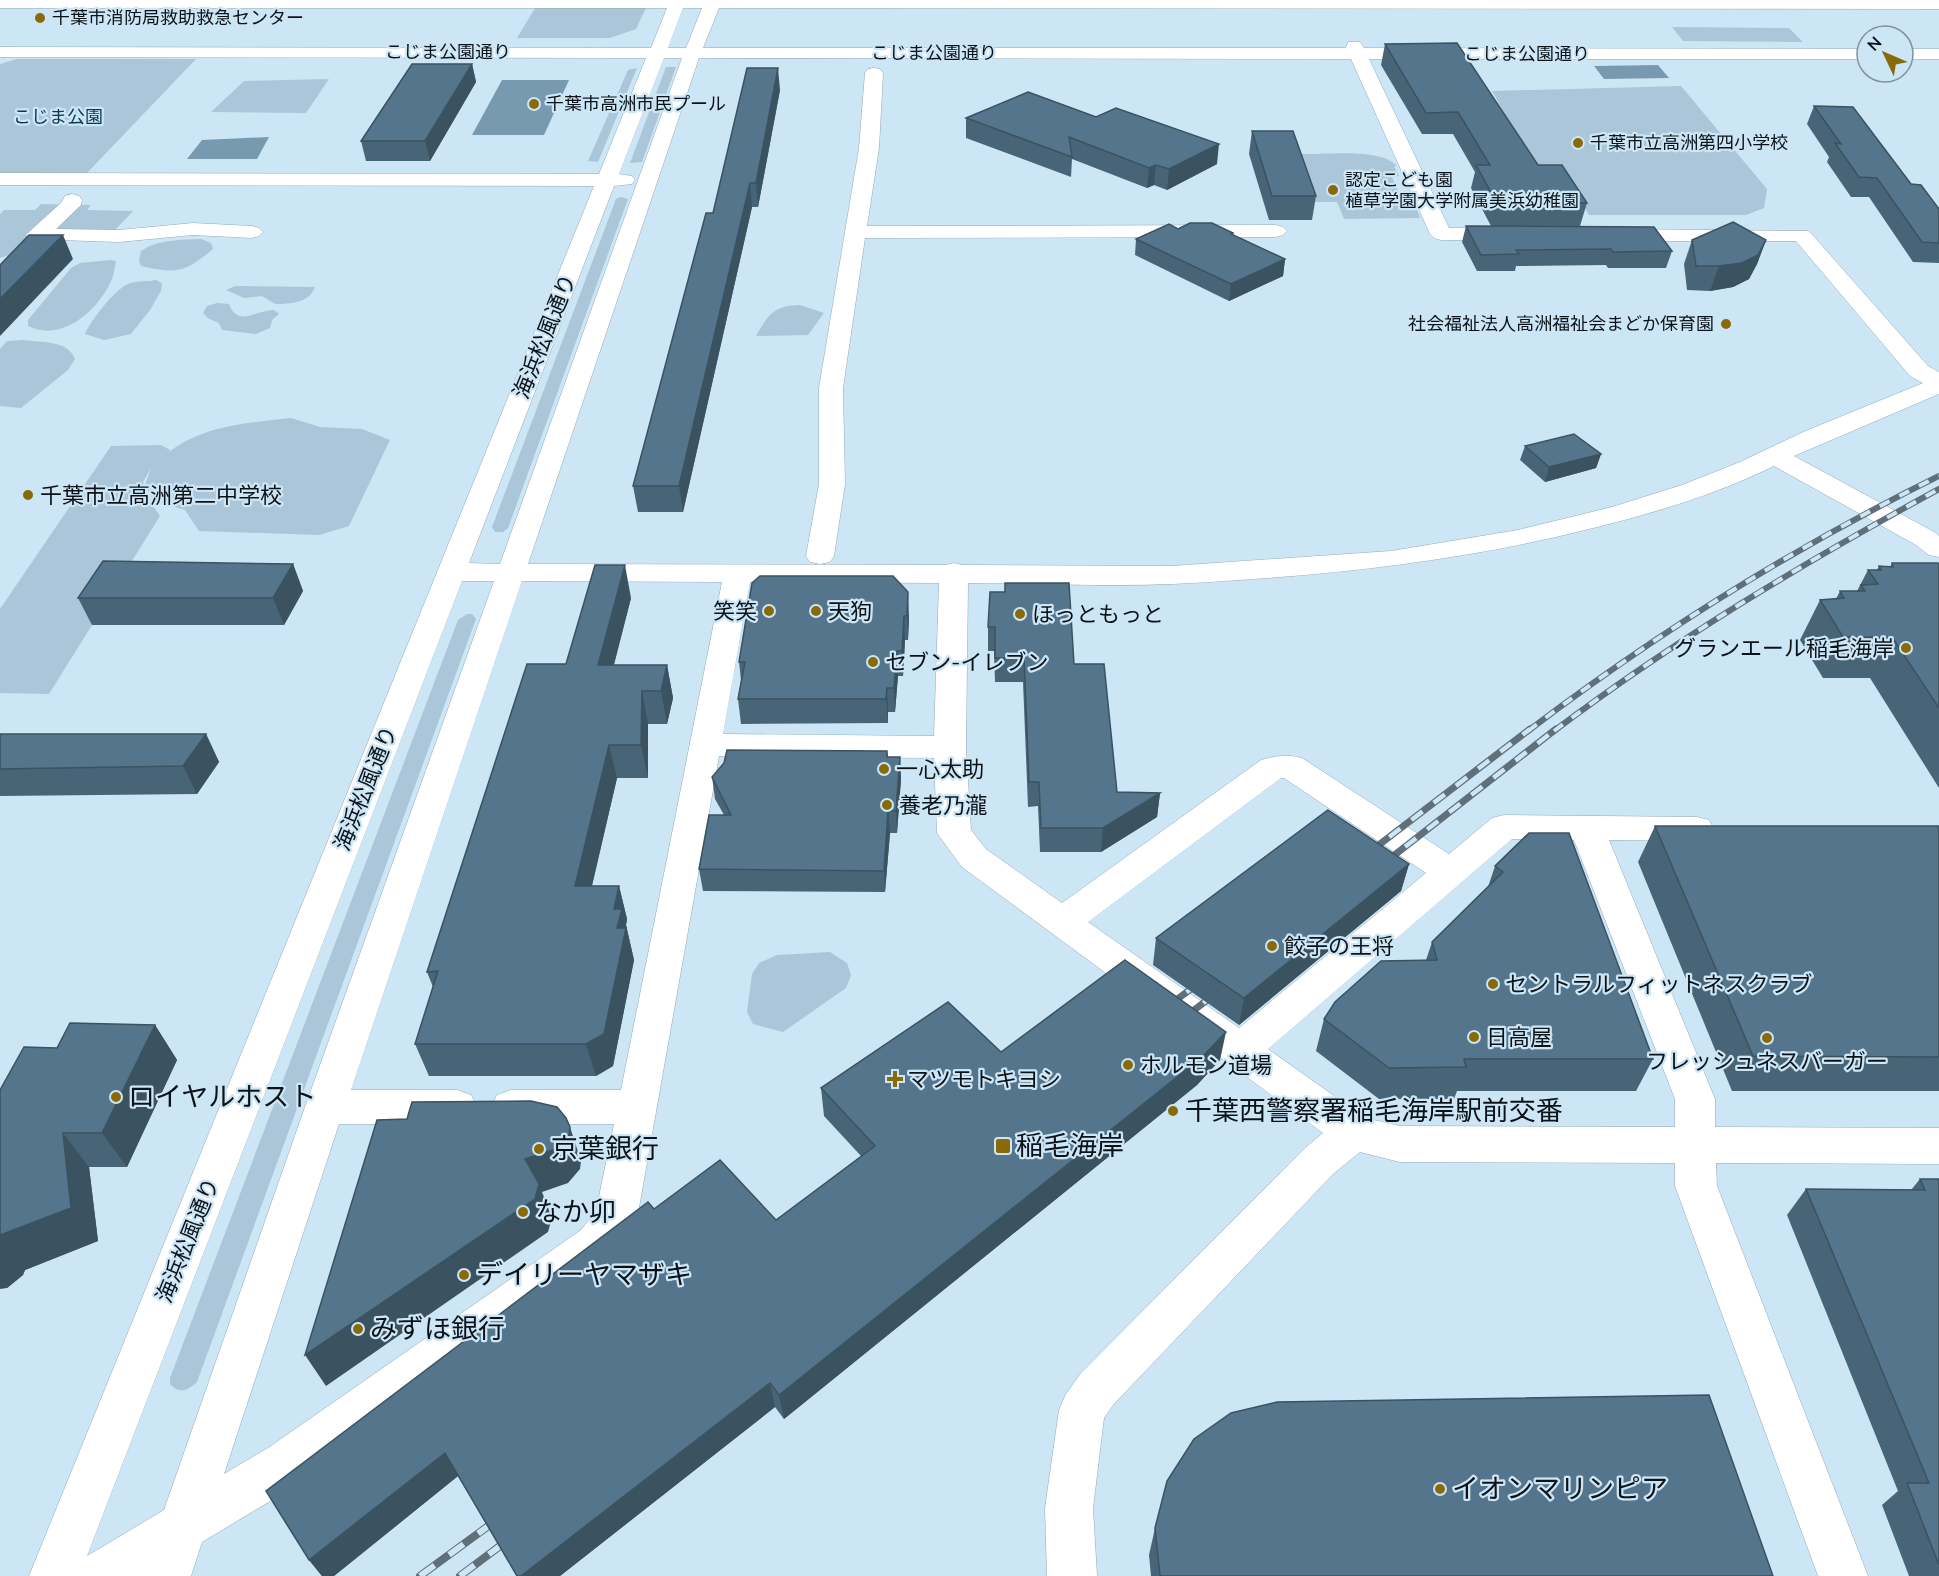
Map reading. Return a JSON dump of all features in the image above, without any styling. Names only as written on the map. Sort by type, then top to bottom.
[{"type":"street","name":"海浜松風通り","points":[[54,1576],[677,1]]},
{"type":"street","points":[[0,3],[714,1],[1939,4]]},
{"type":"street","name":"海浜松風通り","points":[[166,1576],[325,1107],[648,179],[694,49],[714,1]]},
{"type":"street","points":[[1505,2],[1518,21]]},
{"type":"street","name":"こじま公園通り","points":[[1355,51],[1534,43],[1855,47]]},
{"type":"street","name":"こじま公園通り","points":[[1,47],[1855,54]]},
{"type":"street","points":[[1915,47],[1939,47]]},
{"type":"street","points":[[1355,51],[1441,234],[1534,234]]},
{"type":"street","points":[[1915,54],[1939,54]]},
{"type":"street","points":[[820,556],[832,484],[831,388],[869,148],[874,73]]},
{"type":"street","points":[[0,179],[648,179]]},
{"type":"street","points":[[72,200],[71,205],[37,235],[119,236],[193,229],[252,232]]},
{"type":"street","points":[[855,232],[1276,231]]},
{"type":"street","points":[[1592,235],[1802,235],[1919,371],[1939,383]]},
{"type":"street","points":[[450,572],[1171,574],[1391,559],[1518,538],[1620,513],[1691,491],[1939,383]]},
{"type":"street","points":[[1775,456],[1935,540]]},
{"type":"street","points":[[100,1576],[285,1465],[596,1244],[616,1219],[738,572]]},
{"type":"street","points":[[954,572],[950,747],[954,833],[974,858],[1241,1049],[1354,1133],[1400,1144],[1939,1146]]},
{"type":"street","points":[[704,745],[950,747]]},
{"type":"street","points":[[1062,922],[1273,768],[1290,766],[1451,872]]},
{"type":"street","points":[[1241,1049],[1504,827],[1726,829]]},
{"type":"street","points":[[1587,829],[1695,1099],[1696,1186],[1843,1576]]},
{"type":"street","points":[[325,1107],[636,1107]]},
{"type":"street","points":[[1072,1576],[1069,1508],[1082,1410],[1097,1389],[1319,1161],[1354,1133]]},
{"type":"green space","points":[[535,8],[646,8],[636,29],[610,38],[517,38]]},
{"type":"green space","points":[[1672,27],[1789,28],[1803,42],[1683,41]]},
{"type":"green space","name":"こじま公園","points":[[17,59],[196,59],[87,173],[0,173],[0,64]]},
{"type":"green space","points":[[666,67],[676,67],[642,162],[630,163]]},
{"type":"green space","points":[[637,68],[598,162],[588,161],[628,70]]},
{"type":"green space","points":[[329,79],[306,113],[211,112],[244,81]]},
{"type":"green space","points":[[1681,86],[1767,189],[1764,208],[1746,215],[1589,215],[1569,181],[1541,180],[1492,91]]},
{"type":"green space","points":[[1350,153],[1378,156],[1389,160],[1397,166],[1394,166],[1399,176],[1392,177],[1401,197],[1414,201],[1420,218],[1344,219],[1337,202],[1313,202],[1297,154]]},
{"type":"green space","points":[[621,197],[628,199],[508,528],[503,532],[495,532],[492,527],[616,199]]},
{"type":"green space","points":[[41,204],[91,205],[87,210],[133,211],[115,230],[54,240],[0,258],[0,214],[4,210],[35,210]]},
{"type":"green space","points":[[201,239],[211,243],[213,249],[187,267],[180,270],[163,270],[141,266],[139,261],[141,251],[148,247],[170,241]]},
{"type":"green space","points":[[116,261],[112,279],[106,291],[89,312],[66,327],[54,330],[41,330],[28,326],[28,320],[71,268],[80,263]]},
{"type":"green space","points":[[156,280],[162,283],[161,291],[150,310],[131,334],[104,340],[85,334],[116,292],[128,284]]},
{"type":"green space","points":[[235,286],[315,287],[304,299],[293,303],[275,304],[262,296],[244,298],[226,290]]},
{"type":"green space","points":[[217,303],[229,304],[237,315],[242,316],[274,310],[279,314],[272,320],[270,328],[256,334],[222,330],[219,323],[209,319],[203,313],[207,306]]},
{"type":"green space","points":[[800,305],[824,313],[808,335],[756,336],[769,317],[778,309]]},
{"type":"green space","points":[[23,340],[60,345],[66,348],[75,359],[68,370],[21,408],[0,406],[0,349],[7,341]]},
{"type":"green space","points":[[291,418],[320,427],[362,429],[390,440],[349,526],[319,535],[199,531],[185,510],[154,501],[145,485],[151,468],[143,482],[147,497],[160,516],[49,694],[0,693],[0,609],[111,446],[161,445],[170,450],[169,452],[197,436],[212,431],[243,424]]},
{"type":"green space","points":[[467,614],[472,614],[476,619],[197,1382],[187,1389],[177,1389],[170,1384],[170,1378],[458,620]]},
{"type":"green space","points":[[830,952],[847,963],[851,975],[846,988],[783,1032],[753,1024],[747,1012],[752,974],[759,963],[777,955]]},
{"type":"shaded area","points":[[1658,65],[1669,78],[1604,79],[1594,66]]},
{"type":"shaded area","points":[[502,80],[569,80],[544,135],[472,135]]},
{"type":"shaded area","points":[[269,137],[257,159],[187,159],[202,140]]},
{"type":"building","points":[[1457,43],[1538,165],[1562,165],[1587,203],[1497,203],[1476,165],[1490,165],[1458,112],[1426,113],[1385,44]]},
{"type":"building","points":[[412,64],[472,64],[425,141],[361,141]]},
{"type":"building","points":[[747,68],[778,68],[756,183],[750,183],[679,486],[633,486],[706,213],[713,213]]},
{"type":"building","points":[[1028,92],[1096,117],[1116,108],[1219,144],[1169,169],[1156,165],[1149,168],[1069,137],[1072,157],[966,118]]},
{"type":"building","points":[[1814,106],[1853,107],[1911,184],[1921,185],[1939,209],[1939,243],[1922,242],[1877,178],[1859,177],[1835,143],[1841,144]]},
{"type":"building","points":[[1252,131],[1293,131],[1316,196],[1272,196]]},
{"type":"building","points":[[1733,222],[1766,240],[1758,255],[1742,263],[1696,266],[1692,240]]},
{"type":"building","points":[[1190,223],[1212,223],[1285,259],[1231,284],[1136,239],[1169,224],[1178,229]]},
{"type":"building","points":[[1466,226],[1654,227],[1672,251],[1516,250],[1519,254],[1481,255]]},
{"type":"building","points":[[29,235],[63,235],[0,299],[0,265]]},
{"type":"building","points":[[1574,434],[1601,454],[1549,467],[1525,446]]},
{"type":"building","points":[[103,561],[293,564],[273,598],[78,598]]},
{"type":"building","points":[[1892,563],[1939,564],[1939,708],[1892,637],[1843,637],[1820,600],[1844,598],[1840,591],[1865,591],[1861,585],[1878,584],[1868,570],[1881,570],[1879,566],[1893,567]]},
{"type":"building","points":[[595,565],[625,565],[598,665],[667,665],[661,691],[642,691],[641,745],[609,745],[575,886],[619,886],[614,909],[622,909],[617,928],[626,928],[604,1034],[586,1044],[415,1044],[438,971],[427,972],[527,664],[566,664]]},
{"type":"building","points":[[760,576],[893,576],[908,592],[907,616],[904,616],[902,651],[897,651],[894,688],[887,688],[886,699],[738,699],[745,662],[739,662],[752,583]]},
{"type":"building","points":[[1005,583],[1069,583],[1074,664],[1104,664],[1117,792],[1160,793],[1103,828],[1041,828],[1039,782],[1029,782],[1024,658],[995,658],[995,627],[988,627],[990,592],[1005,592]]},
{"type":"building","points":[[0,734],[206,734],[183,766],[0,769]]},
{"type":"building","points":[[727,750],[887,751],[887,757],[900,757],[896,811],[888,811],[884,871],[699,869],[709,815],[731,815],[712,777],[724,763]]},
{"type":"building","points":[[1328,810],[1409,864],[1244,998],[1156,938]]},
{"type":"building","points":[[1655,826],[1939,826],[1939,1057],[1753,1056]]},
{"type":"building","points":[[1529,833],[1569,833],[1653,1059],[1464,1059],[1466,1067],[1389,1068],[1324,1019],[1335,1002],[1381,961],[1437,960],[1432,942],[1503,872],[1495,866]]},
{"type":"building","points":[[1125,960],[1226,1032],[1202,1057],[779,1395],[770,1383],[521,1576],[517,1576],[445,1453],[309,1560],[266,1491],[648,1202],[654,1209],[720,1160],[776,1220],[875,1146],[821,1088],[948,1002],[1001,1052]]},
{"type":"building","points":[[70,1023],[155,1025],[102,1133],[63,1133],[71,1208],[0,1235],[0,1090],[24,1047],[57,1048]]},
{"type":"building","points":[[531,1101],[557,1107],[570,1127],[569,1135],[556,1149],[525,1159],[539,1184],[535,1199],[305,1355],[377,1120],[407,1119],[412,1102]]},
{"type":"building","points":[[1920,1179],[1939,1179],[1939,1565],[1907,1483],[1929,1483],[1806,1189],[1925,1190]]},
{"type":"building","name":"イオンマリンピア","points":[[1709,1395],[1773,1576],[1160,1576],[1155,1528],[1167,1481],[1194,1439],[1231,1413],[1277,1402]]},
{"type":"railway","points":[[1528,731],[1626,660],[1727,594],[1831,532],[1939,476]]},
{"type":"railway","points":[[1554,731],[1694,633],[1790,573],[1939,489]]},
{"type":"railway","points":[[1367,854],[1530,729]]},
{"type":"railway","points":[[1383,864],[1556,729]]},
{"type":"railway","points":[[1164,1009],[1203,980]]},
{"type":"railway","points":[[1181,1020],[1219,991]]},
{"type":"railway","points":[[420,1576],[502,1516]]},
{"type":"railway","points":[[460,1576],[512,1537]]},
{"type":"place","name":"千葉市消防局救助救急センター","points":[[40,18]]},
{"type":"place","name":"千葉市高洲市民プール","points":[[534,104]]},
{"type":"place","name":"千葉市立高洲第四小学校","points":[[1578,143]]},
{"type":"place","name":"認定こども園 植草学園大学附属美浜幼稚園","points":[[1333,190]]},
{"type":"place","name":"社会福祉法人高洲福祉会まどか保育園","points":[[1726,324]]},
{"type":"place","name":"千葉市立高洲第二中学校","points":[[28,495]]},
{"type":"place","name":"笑笑","points":[[769,611]]},
{"type":"place","name":"天狗","points":[[816,611]]},
{"type":"place","name":"ほっともっと","points":[[1020,614]]},
{"type":"place","name":"グランエール稲毛海岸","points":[[1906,648]]},
{"type":"place","name":"セブン-イレブン","points":[[873,662]]},
{"type":"place","name":"一心太助","points":[[884,769]]},
{"type":"place","name":"養老乃瀧","points":[[887,805]]},
{"type":"place","name":"餃子の王将","points":[[1272,946]]},
{"type":"place","name":"セントラルフィットネスクラブ","points":[[1493,984]]},
{"type":"place","name":"日高屋","points":[[1474,1037]]},
{"type":"place","name":"フレッシュネスバーガー","points":[[1767,1038]]},
{"type":"place","name":"ホルモン道場","points":[[1128,1065]]},
{"type":"place","name":"マツモトキヨシ","points":[[895,1079]]},
{"type":"place","name":"ロイヤルホスト","points":[[116,1097]]},
{"type":"place","name":"千葉西警察署稲毛海岸駅前交番","points":[[1173,1111]]},
{"type":"place","name":"稲毛海岸","points":[[1003,1146]]},
{"type":"place","name":"京葉銀行","points":[[539,1149]]},
{"type":"place","name":"なか卯","points":[[523,1212]]},
{"type":"place","name":"デイリーヤマザキ","points":[[464,1275]]},
{"type":"place","name":"みずほ銀行","points":[[358,1329]]},
{"type":"place","name":"イオンマリンピア","points":[[1440,1489]]}]
